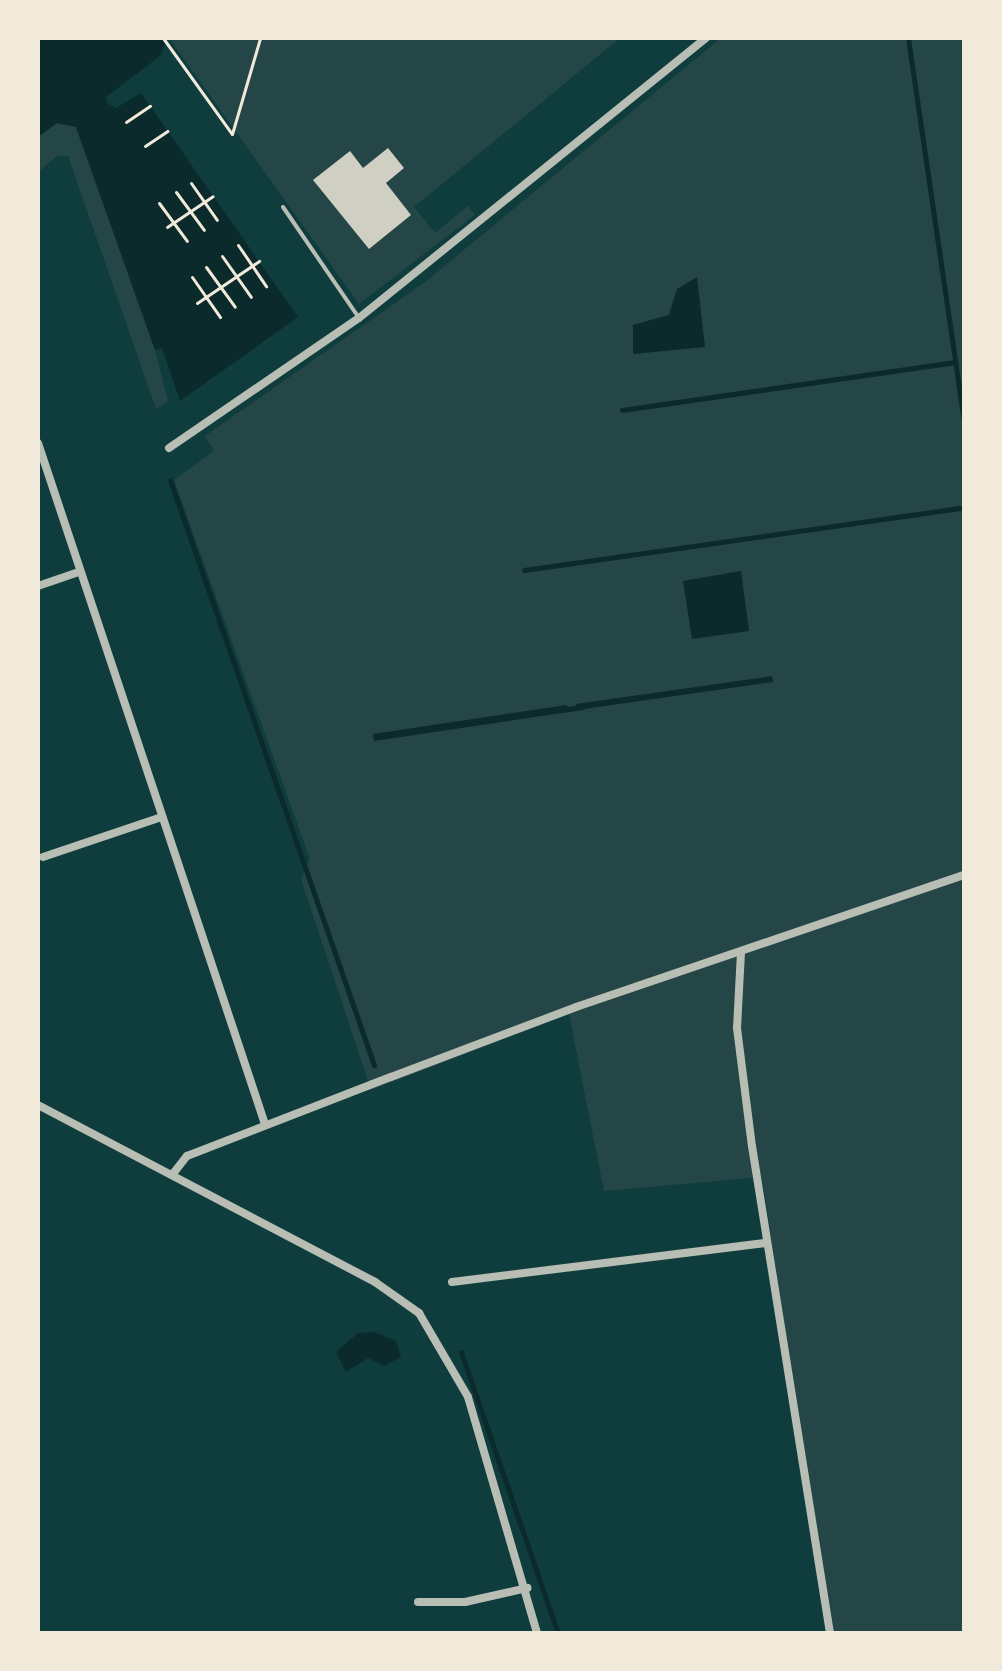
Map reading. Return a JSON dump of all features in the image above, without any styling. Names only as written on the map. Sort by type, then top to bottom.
[{"type":"street","points":[[169,448],[359,318],[706,38]]},
{"type":"street","points":[[38,443],[265,1124]]},
{"type":"street","points":[[38,586],[79,572]]},
{"type":"street","points":[[43,857],[162,817]]},
{"type":"street","points":[[172,1175],[187,1156],[265,1124],[576,1007],[964,875]]},
{"type":"street","points":[[741,952],[737,1028],[766,1243],[830,1633]]},
{"type":"street","points":[[38,1105],[375,1282],[419,1313],[468,1397],[527,1588],[537,1633]]},
{"type":"street","points":[[452,1282],[766,1243]]},
{"type":"street","points":[[418,1602],[465,1602],[527,1588]]},
{"type":"lane","points":[[283,207],[359,318]]},
{"type":"path","points":[[163,38],[232,134],[260,38]]},
{"type":"path","points":[[126,122],[150,106]]},
{"type":"path","points":[[145,146],[167,131]]},
{"type":"path","points":[[191,183],[217,220]]},
{"type":"path","points":[[176,192],[204,230]]},
{"type":"path","points":[[167,227],[213,196]]},
{"type":"path","points":[[159,203],[187,241]]},
{"type":"path","points":[[238,245],[266,286]]},
{"type":"path","points":[[222,256],[251,297]]},
{"type":"path","points":[[197,303],[259,261]]},
{"type":"path","points":[[206,267],[235,307]]},
{"type":"path","points":[[192,277],[220,317]]},
{"type":"shaded area","points":[[38,38],[168,38],[160,56],[106,97],[107,103],[116,108],[141,93],[298,317],[180,401],[162,348],[155,350],[76,127],[57,123],[38,137]]},
{"type":"shaded area","points":[[169,38],[620,38],[414,207],[435,233],[468,206],[475,215],[359,304]]},
{"type":"shaded area","points":[[721,38],[964,38],[964,1633],[831,1633],[762,1177],[604,1191],[569,1014],[371,1090],[301,879],[310,859],[174,480],[214,451],[205,436],[425,282]],"holes":[[[677,289],[705,346],[633,354],[633,325],[669,315]]]},
{"type":"shaded area","points":[[57,123],[76,127],[155,350],[168,401],[156,409],[68,156],[57,156],[38,172],[38,137]]},
{"type":"shaded area","points":[[697,277],[705,347],[633,354],[633,325],[669,315],[677,289]]},
{"type":"shaded area","points":[[741,571],[749,631],[692,639],[683,581]]},
{"type":"shaded area","points":[[772,676],[773,682],[577,710],[576,704]]},
{"type":"shaded area","points":[[567,705],[568,712],[374,741],[373,734]]},
{"type":"shaded area","points":[[374,1332],[396,1341],[401,1357],[384,1366],[368,1358],[346,1372],[336,1352],[358,1333]]},
{"type":"building","points":[[388,148],[404,168],[386,183],[411,215],[369,249],[313,180],[350,151],[363,168]]},
{"type":"waterway","points":[[908,38],[964,422]]},
{"type":"waterway","points":[[622,410],[956,362]]},
{"type":"waterway","points":[[170,480],[374,1065]]},
{"type":"waterway","points":[[524,570],[964,507]]},
{"type":"waterway","points":[[561,710],[583,707]]},
{"type":"waterway","points":[[461,1352],[558,1633]]}]
